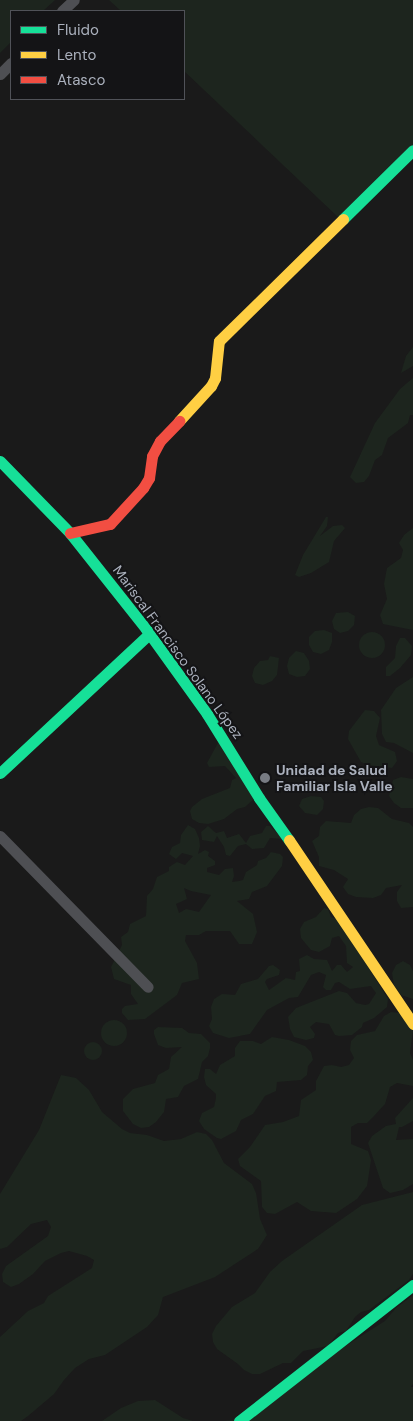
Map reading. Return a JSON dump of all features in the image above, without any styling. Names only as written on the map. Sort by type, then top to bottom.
[{"type":"street","points":[[63,10],[74,0]]},
{"type":"street","points":[[0,74],[10,63]]},
{"type":"street","points":[[70,533],[110,524],[143,488],[149,478],[152,456],[160,441],[211,386],[215,378],[216,344],[219,340],[413,150]]},
{"type":"street","name":"Mariscal Francisco Solano López","points":[[1,463],[70,533],[149,634],[207,714],[259,798],[319,882],[413,1024]]},
{"type":"street","points":[[0,774],[149,634]]},
{"type":"street","points":[[0,836],[148,987]]},
{"type":"street","points":[[239,1421],[413,1284]]},
{"type":"shaded area","points":[[0,0],[55,0],[44,10],[10,10],[10,43],[0,53]]},
{"type":"shaded area","points":[[109,0],[413,0],[413,145],[339,218],[185,72],[185,10],[120,10]]},
{"type":"shaded area","points":[[413,347],[413,366],[401,373],[406,356]]},
{"type":"shaded area","points":[[413,378],[413,415],[410,415],[408,423],[388,438],[382,455],[375,460],[369,476],[364,482],[356,483],[350,477],[375,423],[400,389]]},
{"type":"shaded area","points":[[326,517],[328,517],[327,526],[320,536],[333,526],[342,525],[345,528],[334,541],[329,562],[311,573],[299,577],[295,575],[303,555]]},
{"type":"shaded area","points":[[413,528],[413,630],[383,624],[380,615],[387,599],[384,584],[387,568],[401,558],[403,550],[399,543],[404,535]]},
{"type":"shaded area","points":[[348,612],[355,616],[354,625],[348,631],[340,633],[334,629],[332,621],[336,613]]},
{"type":"shaded area","points":[[324,630],[332,633],[332,642],[329,650],[321,654],[313,652],[309,645],[309,637],[315,631]]},
{"type":"shaded area","points":[[372,632],[381,636],[385,645],[381,654],[372,658],[363,654],[359,645],[363,636]]},
{"type":"shaded area","points":[[400,638],[405,638],[412,646],[411,655],[400,668],[390,676],[386,676],[386,667],[395,658],[396,646]]},
{"type":"shaded area","points":[[296,651],[304,653],[309,661],[310,669],[305,676],[297,677],[289,674],[287,666],[289,658]]},
{"type":"shaded area","points":[[270,656],[279,658],[277,675],[272,681],[263,685],[255,683],[252,676],[254,668],[260,661],[268,660]]},
{"type":"shaded area","points":[[413,677],[413,753],[394,743],[386,742],[382,734],[381,710],[396,688]]},
{"type":"shaded area","points":[[365,710],[374,711],[380,718],[376,736],[379,745],[395,752],[397,761],[392,768],[368,765],[361,762],[348,739],[349,731]]},
{"type":"shaded area","points":[[219,741],[254,799],[245,807],[237,809],[224,819],[208,824],[199,823],[192,819],[190,811],[192,807],[202,799],[230,788],[232,780],[236,778],[225,766],[209,767],[207,763]]},
{"type":"shaded area","points":[[401,777],[413,779],[413,808],[401,808],[389,796],[393,780]]},
{"type":"shaded area","points":[[311,796],[321,797],[324,801],[323,809],[317,815],[305,813],[299,806],[302,799]]},
{"type":"shaded area","points":[[369,807],[378,808],[392,819],[409,823],[413,827],[413,907],[401,908],[397,901],[397,892],[402,885],[386,888],[381,895],[373,898],[356,897],[348,894],[343,887],[348,879],[334,870],[319,866],[319,857],[312,841],[319,836],[320,827],[326,821],[351,823],[354,815],[361,809]]},
{"type":"shaded area","points":[[188,825],[195,829],[200,846],[198,854],[205,850],[209,852],[208,856],[215,861],[215,865],[207,868],[207,872],[219,875],[225,869],[233,868],[234,876],[232,882],[243,880],[246,872],[257,865],[258,861],[266,858],[271,852],[280,854],[283,857],[282,866],[267,886],[252,892],[249,899],[237,901],[253,914],[257,932],[252,944],[239,944],[230,931],[206,931],[199,935],[186,935],[185,941],[197,963],[199,979],[182,983],[177,995],[145,1019],[128,1020],[122,1013],[122,1009],[125,1006],[138,1004],[131,994],[131,985],[114,979],[111,967],[122,945],[121,937],[128,932],[130,924],[146,916],[147,896],[153,889],[157,877],[169,871],[169,867],[177,862],[185,865],[193,856],[182,853],[176,859],[169,854],[172,847],[180,843],[181,835]],"holes":[[[184,888],[211,895],[199,912],[186,909],[179,913],[176,904],[187,899]]]},
{"type":"shaded area","points":[[208,826],[216,833],[224,831],[227,838],[239,834],[246,843],[250,836],[262,833],[266,826],[270,826],[283,839],[270,838],[264,848],[252,849],[246,844],[238,846],[230,856],[226,855],[224,847],[217,836],[214,842],[202,840],[201,832]]},
{"type":"shaded area","points":[[324,908],[328,909],[331,917],[339,920],[388,999],[387,1007],[374,1018],[363,1023],[362,1027],[352,1035],[335,1035],[329,1024],[316,1022],[310,1027],[315,1034],[314,1038],[306,1040],[294,1037],[290,1029],[288,1017],[296,1008],[339,991],[347,993],[356,1003],[365,1005],[369,1004],[376,993],[371,986],[350,989],[339,982],[335,983],[331,990],[326,990],[323,987],[326,975],[319,972],[311,975],[298,997],[289,998],[267,1010],[250,1034],[229,1038],[213,1033],[209,1026],[212,1019],[211,1007],[214,999],[222,994],[235,995],[241,984],[258,979],[269,966],[273,965],[280,970],[279,975],[267,979],[265,982],[269,990],[286,978],[295,980],[296,972],[300,971],[299,959],[307,955],[314,959],[327,960],[332,971],[337,965],[341,965],[347,972],[353,967],[347,963],[346,946],[339,936],[332,938],[330,946],[319,952],[311,950],[301,938],[300,929],[304,922],[316,917]]},
{"type":"shaded area","points":[[403,961],[410,965],[413,971],[413,999],[401,995],[394,985],[392,973],[396,965]]},
{"type":"shaded area","points":[[391,1012],[400,1013],[413,1030],[410,1053],[413,1060],[413,1086],[397,1083],[390,1087],[385,1104],[373,1117],[367,1123],[358,1123],[351,1127],[351,1144],[368,1151],[371,1160],[367,1186],[357,1199],[336,1213],[311,1211],[297,1202],[275,1214],[267,1213],[262,1207],[261,1181],[240,1166],[238,1159],[250,1147],[265,1125],[283,1122],[299,1116],[301,1100],[316,1090],[316,1081],[324,1066],[341,1067],[349,1065],[354,1058],[350,1050],[351,1041],[357,1035],[375,1031],[384,1016]]},
{"type":"shaded area","points":[[114,1020],[123,1024],[127,1033],[123,1042],[114,1046],[105,1042],[101,1033],[105,1024]]},
{"type":"shaded area","points":[[158,1027],[182,1028],[189,1033],[201,1034],[210,1043],[210,1048],[208,1056],[202,1062],[198,1079],[184,1086],[178,1097],[166,1099],[164,1112],[156,1122],[149,1127],[141,1128],[133,1124],[123,1111],[123,1099],[133,1089],[155,1083],[158,1075],[169,1069],[171,1057],[182,1047],[166,1048],[158,1045],[154,1030]]},
{"type":"shaded area","points":[[272,1037],[289,1040],[305,1046],[311,1052],[313,1060],[308,1066],[307,1075],[301,1080],[277,1082],[276,1091],[265,1096],[253,1114],[241,1120],[236,1131],[221,1139],[217,1138],[204,1129],[199,1121],[202,1113],[214,1107],[216,1098],[216,1094],[206,1085],[205,1069],[210,1069],[216,1074],[220,1065],[235,1056],[235,1048],[240,1041],[253,1041],[261,1044]]},
{"type":"shaded area","points":[[93,1042],[99,1045],[102,1051],[99,1057],[93,1060],[87,1057],[84,1051],[87,1045]]},
{"type":"shaded area","points":[[61,1075],[76,1078],[89,1090],[102,1112],[122,1129],[130,1133],[147,1135],[164,1141],[181,1139],[197,1132],[206,1134],[212,1140],[224,1163],[252,1184],[256,1193],[260,1219],[267,1235],[258,1249],[215,1277],[163,1297],[158,1315],[147,1327],[105,1355],[89,1359],[75,1368],[54,1394],[21,1421],[0,1421],[0,1337],[28,1311],[44,1303],[48,1296],[92,1268],[94,1260],[69,1251],[45,1261],[33,1274],[19,1284],[11,1287],[3,1282],[2,1274],[6,1266],[48,1236],[51,1227],[47,1220],[31,1224],[7,1247],[0,1249],[0,1194],[39,1130]]},
{"type":"shaded area","points":[[413,1098],[413,1121],[399,1127],[396,1140],[413,1139],[413,1184],[403,1190],[390,1193],[383,1188],[368,1143],[372,1136],[386,1126],[396,1124],[395,1118]]},
{"type":"shaded area","points":[[413,1192],[413,1274],[409,1280],[369,1310],[361,1312],[355,1317],[346,1331],[338,1333],[328,1346],[303,1351],[291,1363],[283,1363],[260,1374],[252,1374],[244,1370],[217,1349],[213,1342],[212,1334],[216,1326],[232,1307],[255,1293],[270,1272],[282,1261],[362,1205]]},
{"type":"shaded area","points":[[413,1295],[413,1384],[411,1387],[413,1387],[413,1421],[222,1421],[233,1420],[385,1321],[396,1308]]},
{"type":"shaded area","points":[[155,1400],[183,1418],[193,1421],[102,1421],[121,1408],[138,1401]]},
{"type":"traffic: fast","points":[[343,219],[413,150]]},
{"type":"traffic: fast","points":[[0,461],[70,533],[146,629],[207,714],[259,798],[289,840]]},
{"type":"traffic: fast","points":[[0,773],[149,634]]},
{"type":"traffic: fast","points":[[239,1421],[413,1285]]},
{"type":"traffic: slow","points":[[179,421],[211,386],[215,378],[219,341],[343,219]]},
{"type":"traffic: slow","points":[[289,840],[413,1024]]},
{"type":"traffic: jam","points":[[70,533],[110,524],[143,488],[149,478],[152,456],[160,441],[179,421]]},
{"type":"place","name":"Unidad de Salud Familiar Isla Valle","points":[[265,778]]}]
